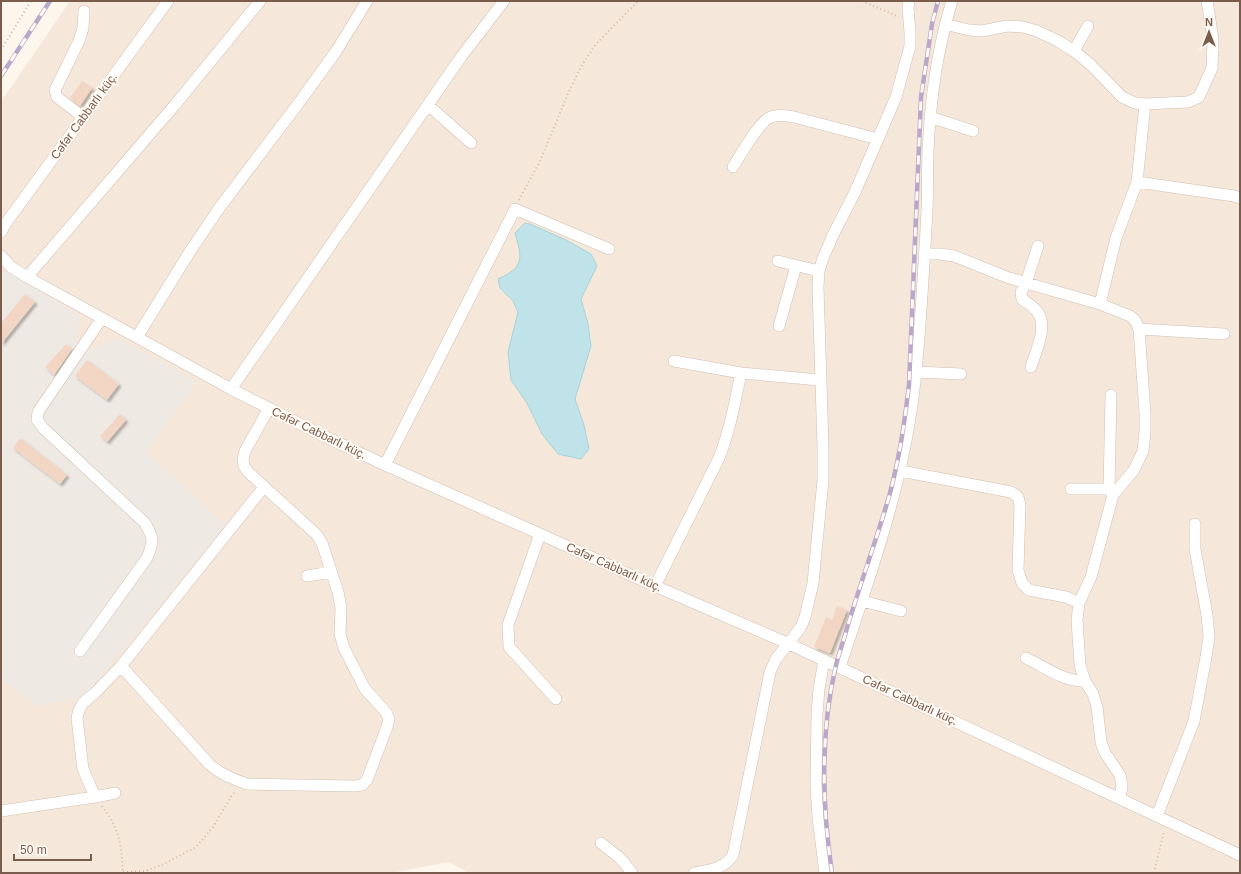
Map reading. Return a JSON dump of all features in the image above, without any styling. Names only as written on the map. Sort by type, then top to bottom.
[{"type":"street","name":"Cəfər Cabbarlı küç.","points":[[1,232],[6,223],[168,1]]},
{"type":"street","points":[[27,277],[174,106],[260,1]]},
{"type":"street","points":[[137,337],[220,207],[306,94],[337,50],[367,1]]},
{"type":"street","points":[[231,389],[472,41],[504,1]]},
{"type":"street","points":[[694,873],[716,869],[728,862],[733,855],[770,672],[776,659],[805,617],[813,583],[822,480],[823,446],[820,380],[819,271],[822,258],[855,192],[896,97],[910,46],[908,21],[909,1]]},
{"type":"street","points":[[840,667],[862,601],[900,471],[908,435],[916,372],[925,254],[930,117],[938,59],[945,24],[952,1]]},
{"type":"street","points":[[945,24],[969,30],[982,31],[1008,26],[1023,26],[1058,41],[1074,51],[1091,65],[1122,96],[1135,102],[1145,104],[1188,102],[1199,97],[1212,68],[1213,39],[1207,1]]},
{"type":"street","points":[[83,117],[56,97],[55,90],[79,41],[83,28],[84,11]]},
{"type":"street","points":[[1074,51],[1088,26]]},
{"type":"street","points":[[1100,304],[1116,238],[1137,182],[1145,104]]},
{"type":"street","points":[[428,105],[471,143]]},
{"type":"street","points":[[733,167],[762,124],[770,117],[779,115],[794,117],[878,139]]},
{"type":"street","points":[[930,117],[973,131]]},
{"type":"street","points":[[1137,182],[1240,198]]},
{"type":"street","points":[[385,465],[515,209],[610,249]]},
{"type":"street","points":[[1031,367],[1042,331],[1042,321],[1036,310],[1022,299],[1021,292],[1026,283],[1038,246]]},
{"type":"street","points":[[925,254],[954,256],[1008,278],[1100,304],[1130,316],[1135,320],[1139,329],[1145,413],[1143,451],[1134,470],[1111,492],[1071,489]]},
{"type":"street","name":"Cəfər Cabbarlı küç.","points":[[1,256],[11,267],[27,277],[231,389],[385,465],[840,667],[1240,855]]},
{"type":"street","points":[[778,261],[819,271]]},
{"type":"street","points":[[780,326],[796,266]]},
{"type":"street","points":[[80,651],[147,558],[152,544],[152,535],[145,522],[43,428],[37,420],[38,412],[102,318]]},
{"type":"street","points":[[1139,329],[1224,334]]},
{"type":"street","points":[[674,361],[741,373],[820,380]]},
{"type":"street","points":[[916,372],[961,374]]},
{"type":"street","points":[[655,586],[719,458],[727,438],[733,416],[741,373]]},
{"type":"street","points":[[1110,395],[1111,492],[1093,572],[1079,603],[1077,620],[1080,665],[1085,681],[1093,694],[1097,707],[1101,742],[1105,753],[1120,776],[1122,786],[1120,798]]},
{"type":"street","points":[[121,666],[209,764],[218,772],[247,784],[355,786],[362,785],[367,780],[389,719],[386,712],[365,689],[344,648],[340,634],[341,608],[338,592],[322,543],[316,534],[248,472],[244,466],[243,459],[245,452],[269,408]]},
{"type":"street","points":[[900,471],[1011,492],[1018,497],[1020,505],[1018,570],[1022,583],[1029,590],[1066,597],[1079,603]]},
{"type":"street","points":[[95,797],[83,769],[77,718],[83,703],[95,693],[121,666],[264,487]]},
{"type":"street","points":[[1162,818],[1194,721],[1209,636],[1207,615],[1196,557],[1195,524]]},
{"type":"street","points":[[540,534],[508,625],[509,647],[556,700]]},
{"type":"street","points":[[307,576],[331,572]]},
{"type":"street","points":[[862,601],[901,611]]},
{"type":"street","points":[[1026,658],[1066,679],[1085,681]]},
{"type":"street","points":[[824,660],[819,689],[817,714],[816,785],[818,818],[825,873]]},
{"type":"street","points":[[1,811],[95,797],[115,792]]},
{"type":"street","points":[[601,843],[621,859],[632,873]]},
{"type":"path","points":[[1,50],[31,1]]},
{"type":"path","points":[[515,209],[540,161],[570,89],[582,65],[596,44],[638,1]]},
{"type":"path","points":[[862,1],[908,21]]},
{"type":"path","points":[[95,797],[111,818],[118,832],[122,848],[123,873],[145,871],[164,864],[196,847],[213,827],[232,795],[247,784]]},
{"type":"path","points":[[1154,873],[1162,818]]},
{"type":"shaded area","points":[[70,1],[1240,1],[1240,873],[469,873],[449,862],[391,873],[1,873],[1,102]]},
{"type":"shaded area","points":[[5,270],[80,316],[76,339],[93,350],[117,338],[197,382],[146,452],[226,526],[83,697],[35,706],[1,677],[1,273]]},
{"type":"water","points":[[525,223],[566,240],[591,254],[597,266],[581,299],[588,324],[591,346],[575,399],[584,425],[589,449],[581,459],[558,454],[542,434],[527,403],[511,380],[508,352],[518,312],[513,301],[500,288],[498,279],[507,275],[517,266],[520,255],[515,233]]},
{"type":"building","points":[[82,81],[92,88],[80,106],[70,98]]},
{"type":"building","points":[[25,294],[35,302],[1,344],[1,323]]},
{"type":"building","points":[[66,344],[72,349],[54,375],[45,367]]},
{"type":"building","points":[[87,360],[119,384],[107,400],[75,376]]},
{"type":"building","points":[[120,414],[126,420],[107,442],[100,436]]},
{"type":"building","points":[[20,438],[67,475],[60,484],[13,448]]},
{"type":"building","points":[[837,606],[847,610],[830,653],[814,647],[826,617],[832,620]]},
{"type":"railway","points":[[1,76],[50,1]]},
{"type":"railway","points":[[832,873],[826,821],[824,769],[827,717],[836,665],[890,495],[903,432],[909,385],[921,97],[932,24],[938,1]]}]
